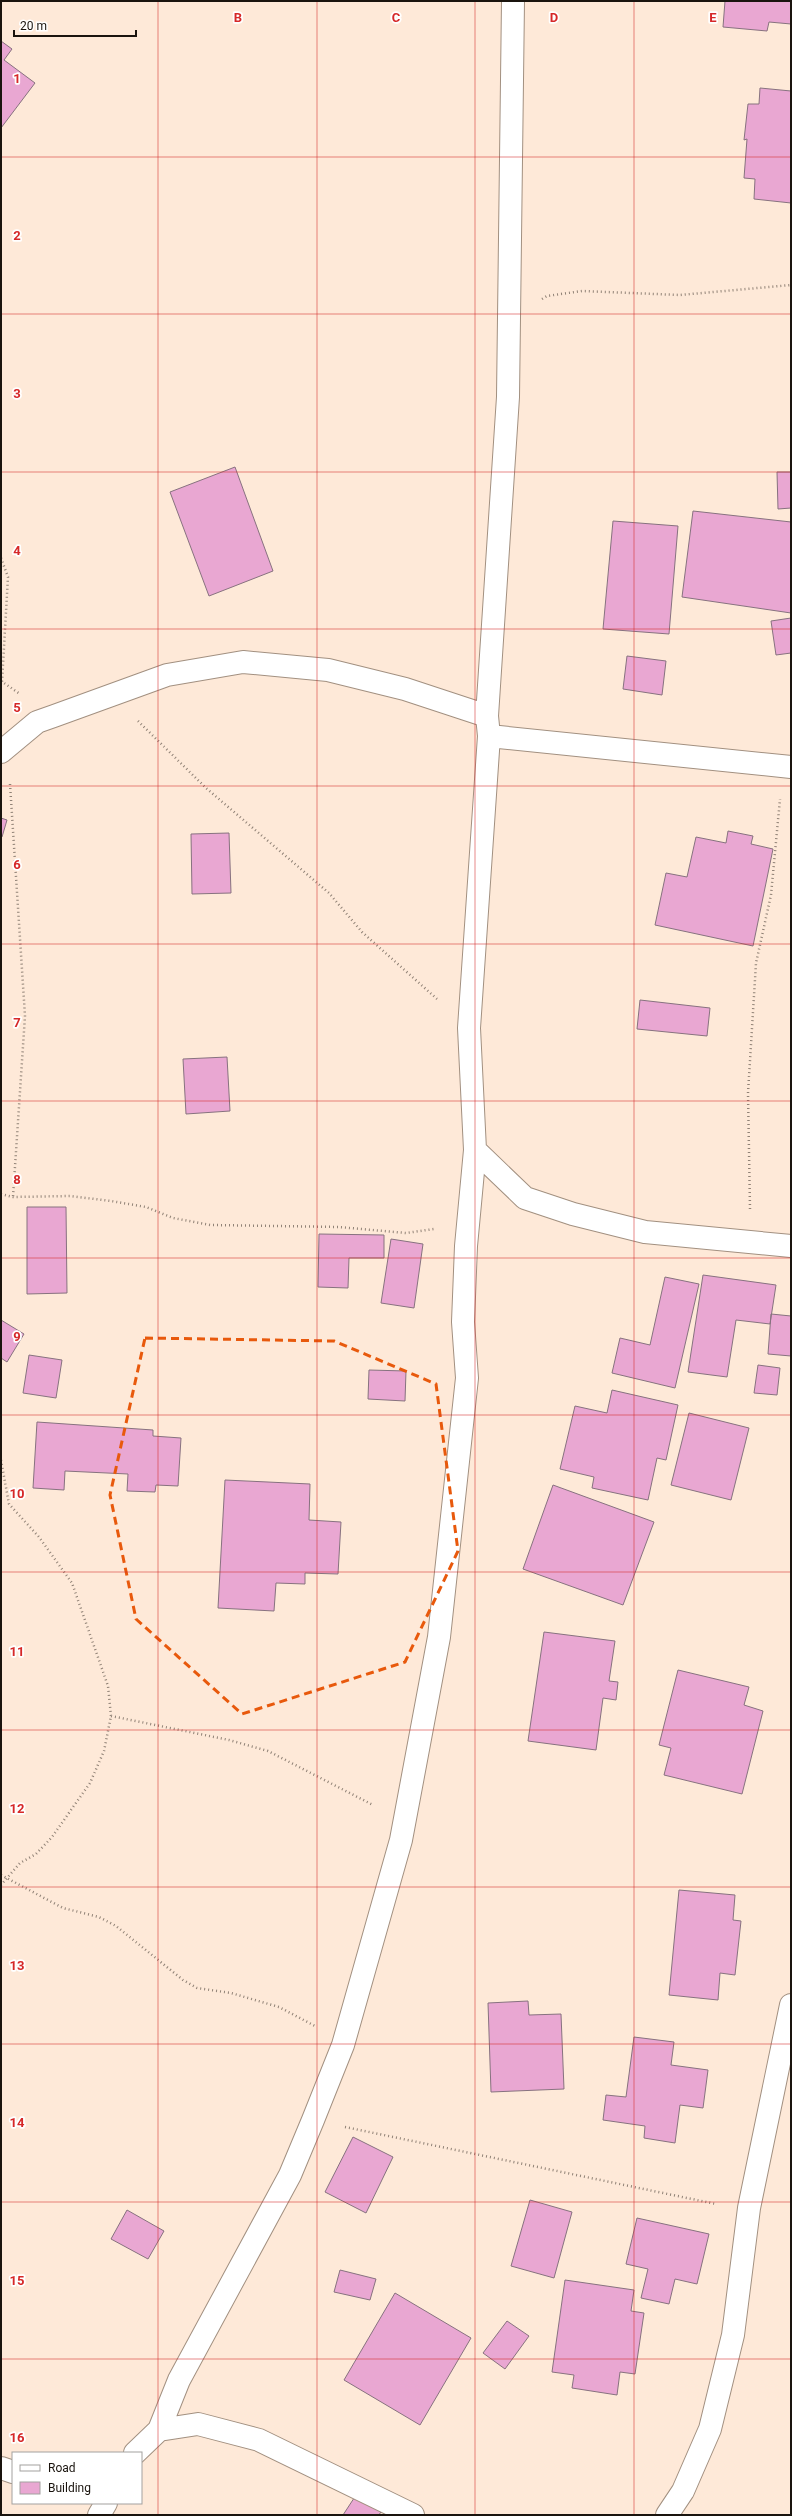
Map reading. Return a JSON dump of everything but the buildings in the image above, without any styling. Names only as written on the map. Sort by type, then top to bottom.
[{"type":"street","points":[[137,2452],[159,2430],[179,2380],[290,2176],[343,2046],[404,1821],[439,1637],[467,1378],[463,1322],[466,1246],[475,1150],[469,1028],[508,397],[512,1]]},
{"type":"street","points":[[1,752],[37,722],[167,675],[243,662],[328,670],[405,689],[488,726],[787,767]]},
{"type":"street","points":[[475,1150],[526,1198],[573,1214],[645,1232],[791,1246]]},
{"type":"street","points":[[667,2515],[683,2492],[710,2429],[734,2335],[749,2208],[791,2005]]},
{"type":"street","points":[[159,2430],[198,2424],[259,2440],[413,2515]]},
{"type":"street","points":[[1,2468],[12,2472]]},
{"type":"street","points":[[99,2515],[105,2504]]},
{"type":"path","points":[[508,321],[547,296],[582,291],[680,295],[791,285]]},
{"type":"path","points":[[1,558],[8,577],[2,682]]},
{"type":"path","points":[[112,695],[206,788],[329,893],[362,932],[469,1028]]},
{"type":"path","points":[[750,1242],[749,1053],[756,964],[771,895],[787,767]]},
{"type":"path","points":[[8,777],[12,798],[25,1016],[13,1197]]},
{"type":"path","points":[[1,1194],[13,1197],[70,1196],[111,1201],[146,1207],[174,1218],[210,1225],[339,1227],[406,1233],[437,1229],[466,1246]]},
{"type":"path","points":[[1,1460],[9,1504],[39,1537],[72,1582],[108,1686],[111,1716],[104,1751],[90,1783],[52,1837],[36,1854],[20,1864],[1,1885]]},
{"type":"path","points":[[111,1716],[229,1740],[268,1751],[404,1821]]},
{"type":"path","points":[[1,1875],[63,1908],[99,1916],[116,1926],[183,1980],[197,1988],[231,1993],[278,2007],[307,2021],[343,2046]]},
{"type":"path","points":[[313,2120],[711,2203],[749,2208]]},
{"type":"highlighted area","points":[[145,1338],[334,1341],[436,1384],[458,1551],[405,1662],[242,1714],[136,1619],[110,1495]]}]
